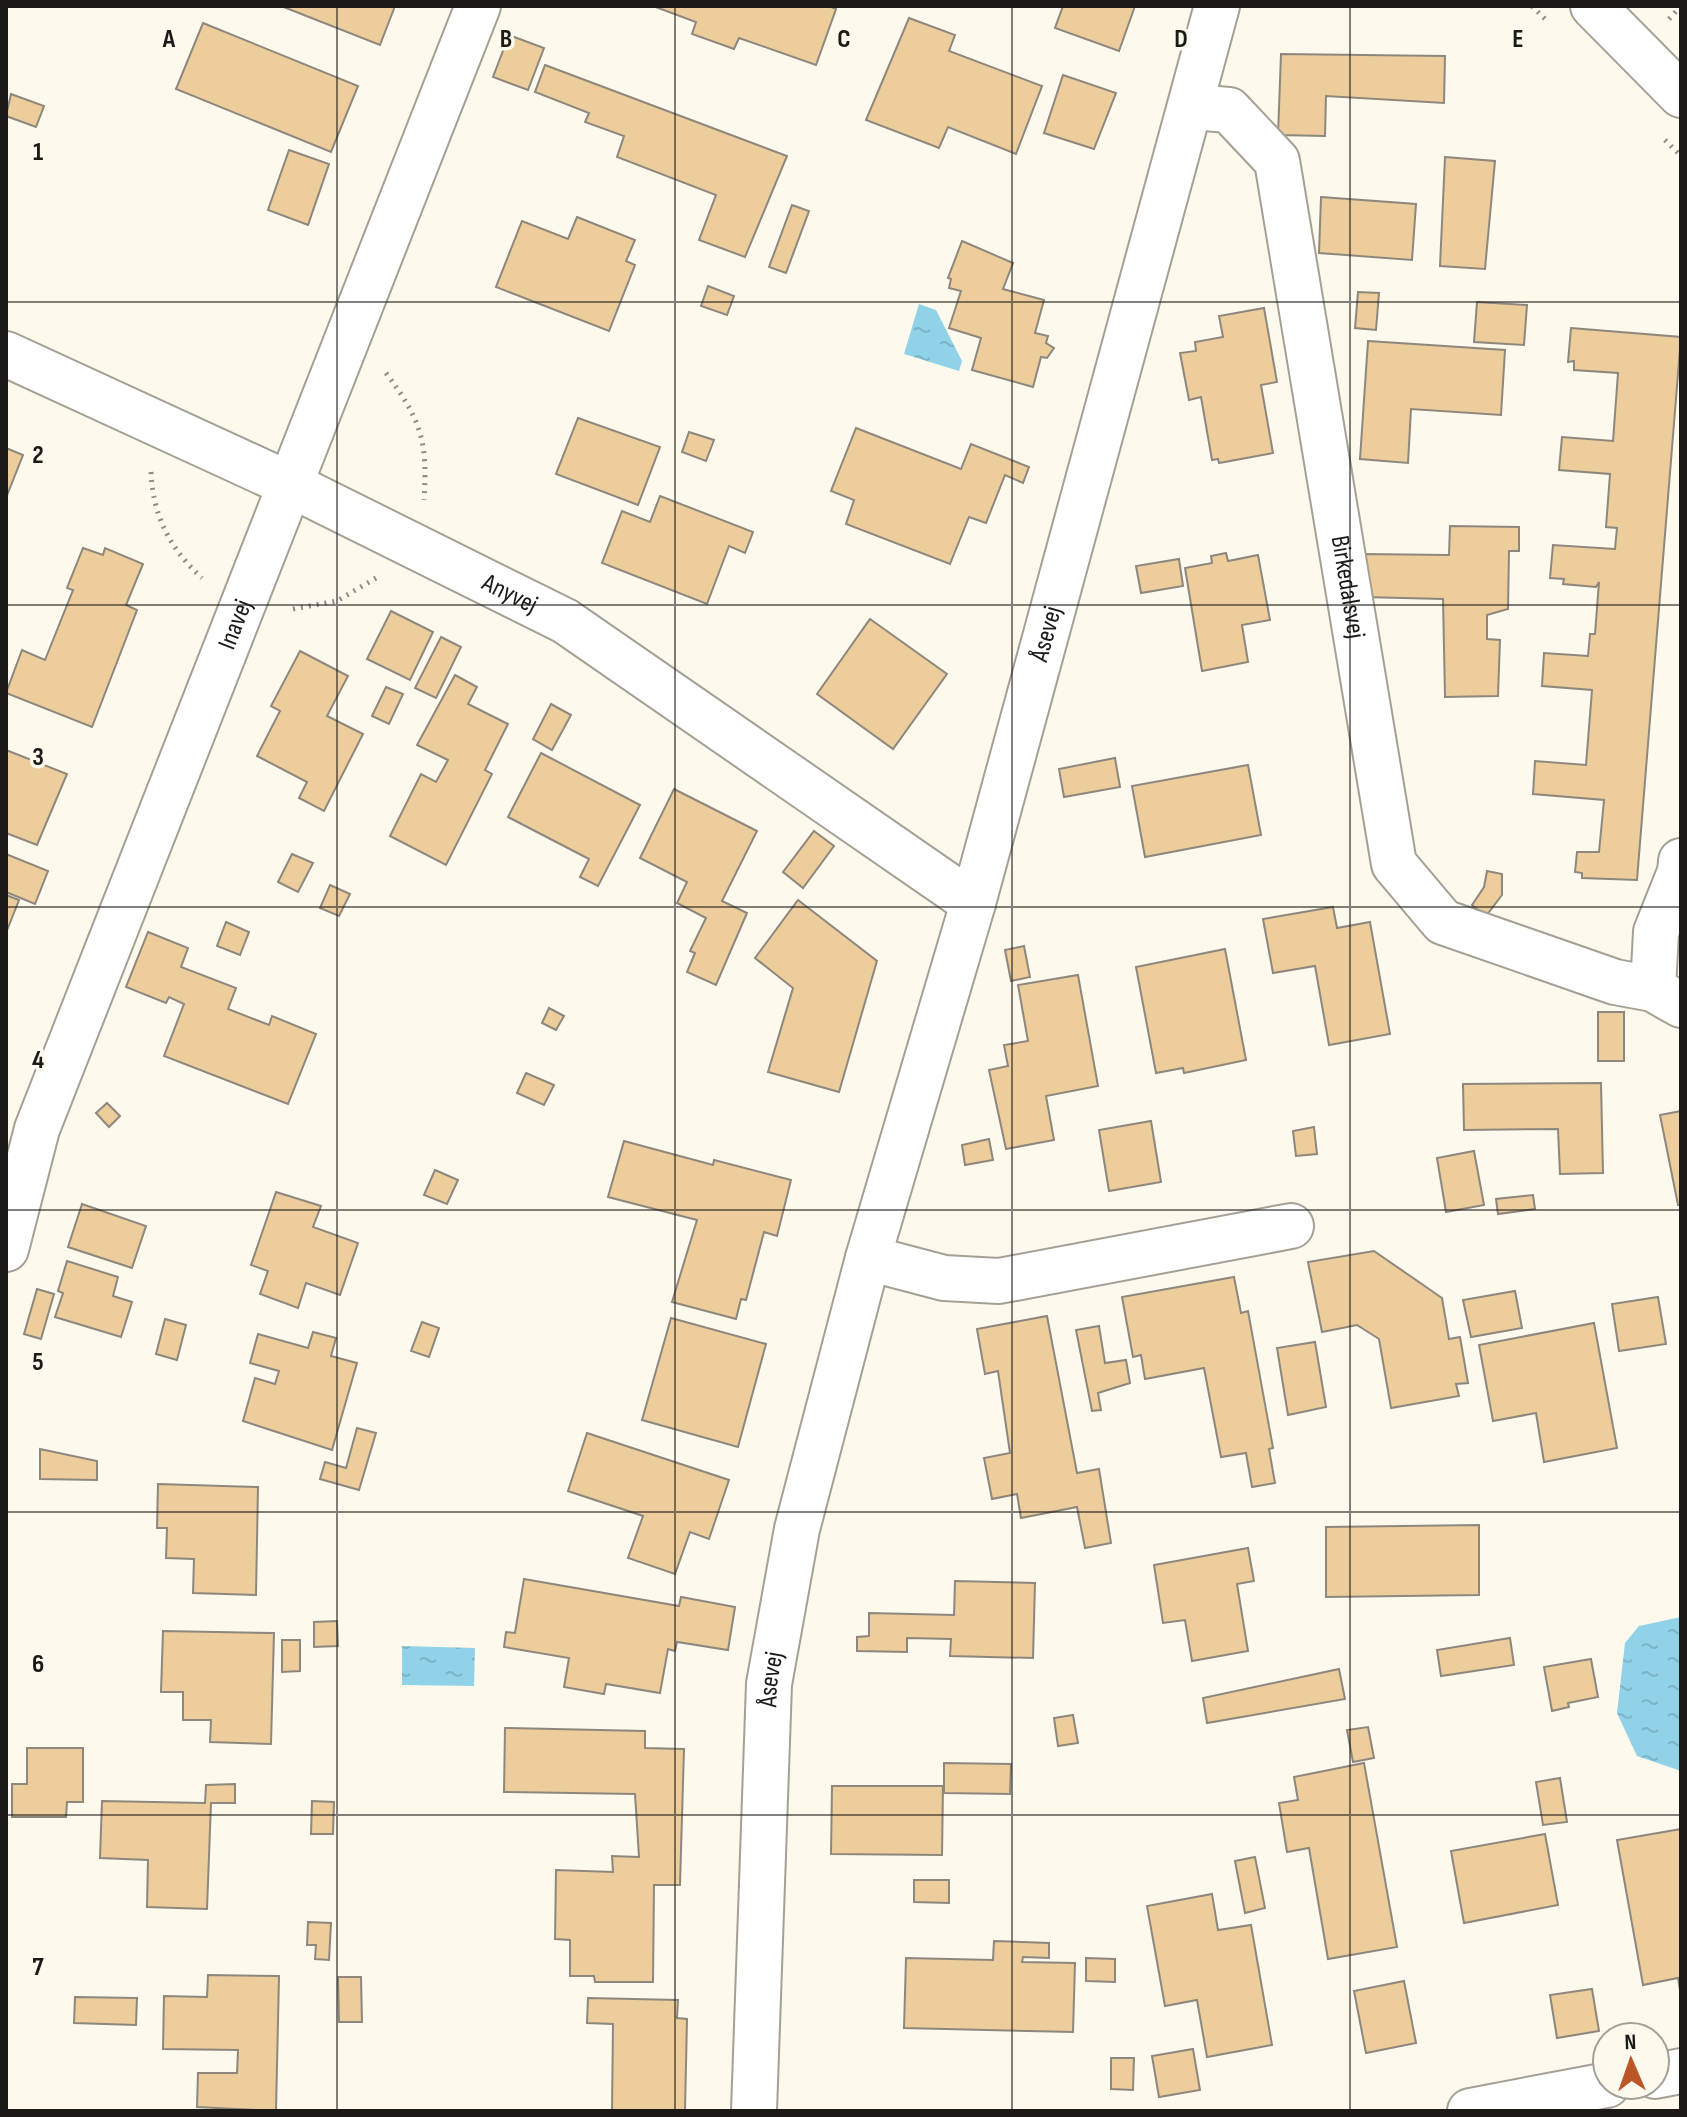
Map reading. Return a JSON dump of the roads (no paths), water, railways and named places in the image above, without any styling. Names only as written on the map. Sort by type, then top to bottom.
[{"type":"street","name":"Inavej","points":[[6,1249],[37,1129],[478,6]]},
{"type":"street","name":"Åsevej","points":[[754,2111],[769,1684],[797,1529],[868,1258],[973,903],[1217,6]]},
{"type":"street","points":[[1593,6],[1681,95]]},
{"type":"street","name":"Birkedalsvej","points":[[1191,107],[1229,110],[1277,161],[1394,864],[1443,922],[1650,992]]},
{"type":"street","name":"Anyvej","points":[[6,354],[291,485],[565,621],[973,903]]},
{"type":"street","points":[[1650,992],[1656,932],[1680,872],[1681,861]]},
{"type":"street","points":[[868,1258],[944,1278],[999,1281],[1291,1226]]},
{"type":"street","points":[[1470,2111],[1591,2088]]},
{"type":"water","points":[[919,304],[936,310],[962,361],[959,371],[904,354]]},
{"type":"water","points":[[1681,1617],[1681,1771],[1637,1756],[1617,1713],[1625,1643],[1639,1626]]},
{"type":"water","points":[[402,1646],[475,1648],[474,1686],[402,1685]]}]
